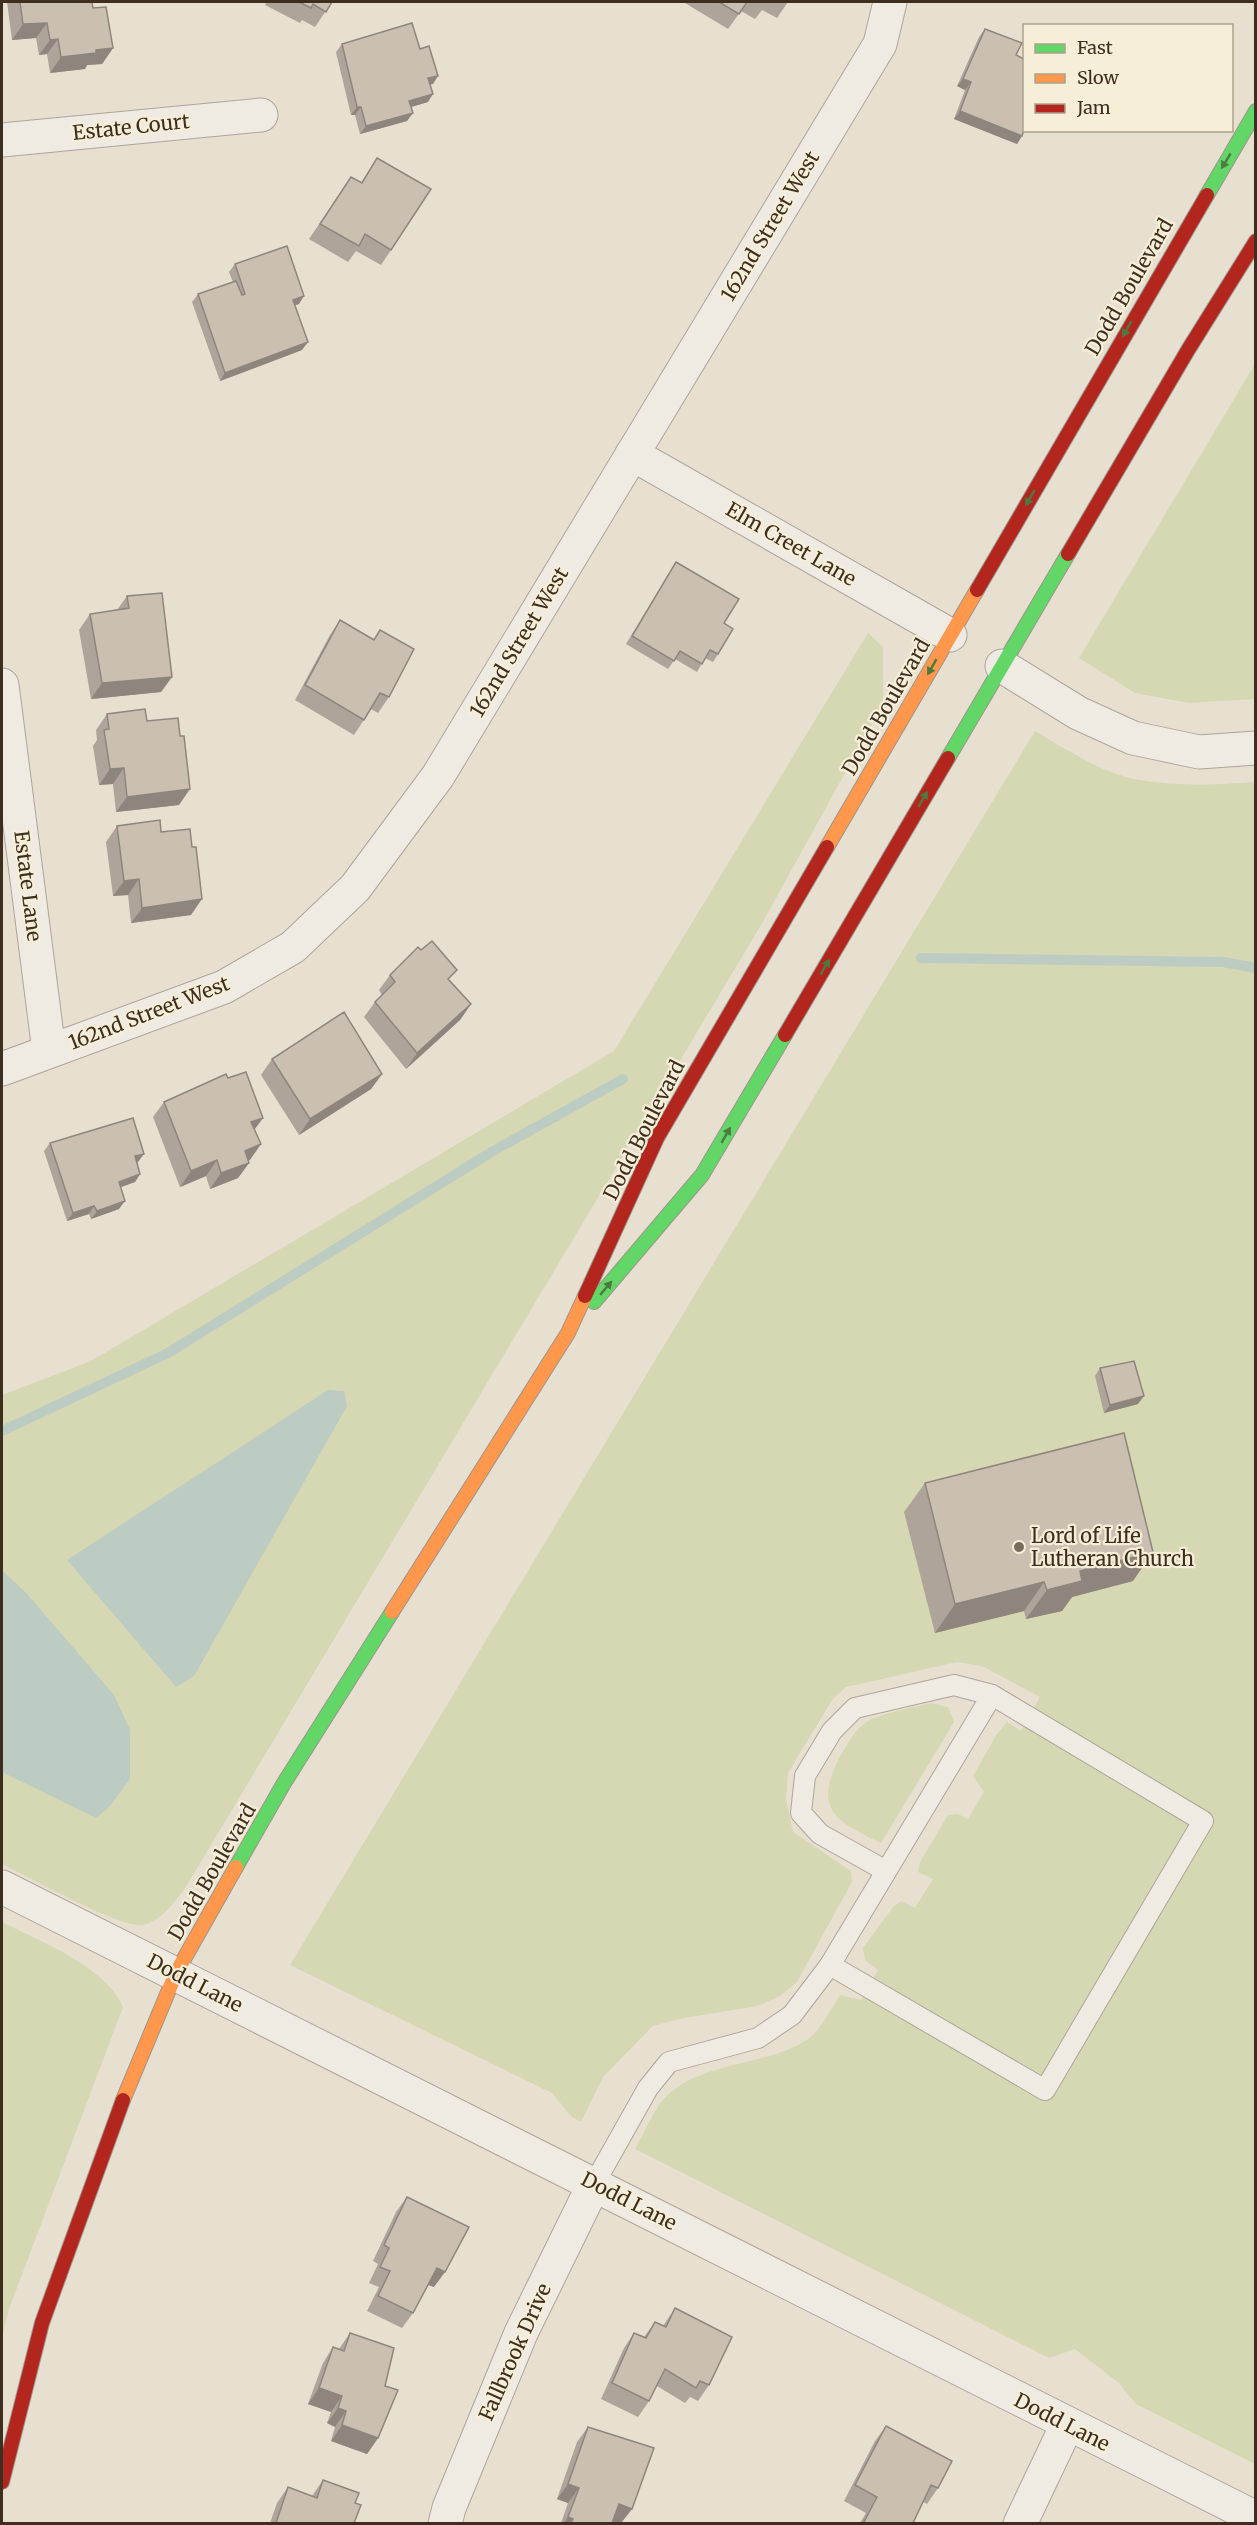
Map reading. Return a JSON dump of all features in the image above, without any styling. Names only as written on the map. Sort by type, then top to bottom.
[{"type":"street","name":"162nd Street West","points":[[2,1069],[224,987],[293,947],[355,888],[438,776],[633,454],[880,44],[890,2]]},
{"type":"street","name":"Dodd Boulevard","points":[[2,2482],[42,2323],[126,2092],[176,1973],[284,1783],[568,1333],[657,1138],[1256,111]]},
{"type":"street","name":"Estate Court","points":[[2,140],[261,115]]},
{"type":"street","name":"Dodd Boulevard","points":[[568,1333],[702,1175],[1256,241]]},
{"type":"street","name":"Elm Creet Lane","points":[[633,454],[950,635]]},
{"type":"street","points":[[1002,666],[1078,713],[1134,738],[1199,752],[1256,748]]},
{"type":"street","name":"Estate Lane","points":[[2,685],[49,1052]]},
{"type":"street","name":"Dodd Lane","points":[[2,1887],[594,2184],[1067,2425],[1256,2518]]},
{"type":"street","name":"Fallbrook Drive","points":[[445,2523],[448,2508],[521,2333],[594,2184]]},
{"type":"street","points":[[1020,2523],[1067,2425]]},
{"type":"lane","points":[[830,1965],[1045,2090],[1203,1821],[992,1695],[954,1685],[855,1708],[826,1740],[805,1776],[801,1813],[820,1834],[886,1871]]},
{"type":"lane","points":[[594,2184],[648,2088],[669,2062],[758,2038],[792,2015],[830,1965],[992,1695]]},
{"type":"green space","points":[[1255,364],[1255,699],[1189,703],[1135,693],[1079,658]]},
{"type":"green space","points":[[868,633],[883,647],[883,704],[764,920],[184,1890],[155,1920],[142,1925],[130,1924],[94,1910],[2,1864],[2,1395],[91,1361],[614,1051]]},
{"type":"green space","points":[[1035,731],[1091,763],[1126,777],[1173,784],[1255,782],[1255,2464],[1136,2404],[1119,2383],[1075,2349],[1049,2358],[635,2149],[658,2106],[677,2088],[712,2071],[772,2055],[808,2039],[821,2025],[840,1995],[861,2000],[878,1970],[865,1960],[863,1948],[893,1907],[901,1901],[915,1908],[933,1879],[918,1872],[920,1862],[948,1815],[958,1814],[968,1819],[984,1792],[973,1776],[997,1734],[1007,1722],[1021,1731],[1040,1697],[982,1666],[957,1662],[846,1687],[832,1700],[788,1773],[786,1799],[793,1832],[851,1871],[852,1882],[797,1982],[780,1996],[758,2006],[684,2018],[653,2026],[603,2077],[581,2122],[572,2117],[552,2093],[290,1965]]},
{"type":"green space","points":[[931,1703],[948,1707],[954,1722],[881,1843],[850,1827],[832,1810],[828,1800],[833,1772],[856,1731],[868,1721],[882,1715]]},
{"type":"green space","points":[[2,1922],[52,1947],[87,1968],[115,1993],[123,2007],[9,2309],[2,2337]]},
{"type":"shaded area","points":[[328,1390],[344,1391],[347,1406],[194,1676],[176,1687],[67,1560]]},
{"type":"shaded area","points":[[2,1570],[28,1595],[114,1695],[130,1730],[130,1779],[109,1807],[96,1818],[2,1772]]},
{"type":"building","points":[[20,2],[92,2],[93,8],[106,7],[113,48],[96,50],[96,53],[61,57],[58,39],[50,40],[47,23],[23,24]]},
{"type":"building","points":[[299,2],[332,2],[326,12],[313,4],[311,8]]},
{"type":"building","points":[[719,2],[747,2],[739,14]]},
{"type":"building","points":[[412,23],[420,49],[429,46],[438,76],[428,78],[433,94],[409,101],[413,113],[366,126],[361,107],[357,107],[342,44]]},
{"type":"building","points":[[985,29],[1022,43],[1016,55],[1023,58],[1022,136],[960,111],[971,82],[963,79]]},
{"type":"building","points":[[377,158],[431,189],[391,250],[365,234],[359,246],[320,224],[351,177],[362,183]]},
{"type":"building","points":[[287,246],[304,296],[293,300],[308,342],[225,373],[198,294],[236,281],[242,295],[245,294],[235,264]]},
{"type":"building","points":[[676,562],[739,599],[724,623],[733,629],[718,654],[710,650],[702,664],[680,651],[674,661],[632,636]]},
{"type":"building","points":[[162,593],[172,677],[102,683],[90,614],[129,608],[127,596]]},
{"type":"building","points":[[340,620],[374,640],[380,630],[414,649],[389,697],[380,693],[364,720],[305,685]]},
{"type":"building","points":[[145,709],[147,721],[178,718],[180,736],[184,736],[190,789],[127,797],[124,768],[110,769],[104,730],[109,729],[107,714]]},
{"type":"building","points":[[160,820],[161,832],[190,829],[192,847],[196,847],[202,899],[142,908],[139,879],[124,881],[117,826]]},
{"type":"building","points":[[432,941],[457,970],[448,979],[471,1004],[417,1053],[375,1002],[395,982],[390,975],[418,947],[421,950]]},
{"type":"building","points":[[344,1012],[382,1074],[310,1119],[272,1059]]},
{"type":"building","points":[[246,1072],[263,1118],[251,1122],[261,1144],[245,1151],[249,1163],[221,1173],[217,1160],[191,1171],[164,1102],[226,1074],[228,1078]]},
{"type":"building","points":[[133,1118],[144,1154],[135,1156],[140,1174],[119,1182],[125,1201],[97,1211],[94,1206],[73,1213],[50,1143]]},
{"type":"building","points":[[1134,1361],[1144,1396],[1110,1405],[1100,1368]]},
{"type":"building","name":"Lord of Life Lutheran Church","points":[[1124,1433],[1153,1552],[1080,1571],[1082,1581],[1047,1590],[1044,1582],[955,1604],[925,1483]]},
{"type":"building","points":[[407,2197],[469,2227],[445,2272],[437,2268],[413,2313],[378,2296],[390,2271],[380,2267],[389,2248],[384,2245]]},
{"type":"building","points":[[675,2308],[732,2337],[709,2385],[700,2381],[696,2388],[665,2369],[649,2401],[612,2383],[634,2333],[646,2338],[655,2322],[666,2327]]},
{"type":"building","points":[[350,2333],[394,2348],[385,2386],[398,2390],[378,2438],[342,2425],[346,2411],[338,2408],[342,2396],[319,2388],[333,2347],[344,2351]]},
{"type":"building","points":[[886,2426],[952,2461],[938,2488],[931,2485],[913,2523],[864,2522],[877,2497],[855,2485]]},
{"type":"building","points":[[588,2427],[654,2448],[632,2509],[619,2504],[612,2523],[571,2523],[573,2519],[568,2517],[579,2488],[568,2484]]},
{"type":"building","points":[[323,2480],[359,2493],[355,2503],[361,2505],[354,2523],[276,2523],[288,2487],[317,2498]]},
{"type":"waterway","points":[[921,958],[1223,962],[1256,968]]},
{"type":"waterway","points":[[2,1431],[168,1353],[493,1151],[623,1079]]},
{"type":"traffic: fast","points":[[1207,195],[1256,111]]},
{"type":"traffic: fast","points":[[948,758],[1068,554]]},
{"type":"traffic: fast","points":[[594,1302],[702,1175],[785,1035]]},
{"type":"traffic: fast","points":[[236,1867],[284,1783],[392,1612]]},
{"type":"traffic: slow","points":[[827,847],[977,590]]},
{"type":"traffic: slow","points":[[392,1612],[568,1333],[585,1296]]},
{"type":"traffic: slow","points":[[123,2100],[176,1973],[236,1867]]},
{"type":"traffic: jam","points":[[977,590],[1207,195]]},
{"type":"traffic: jam","points":[[1068,554],[1188,350],[1256,241]]},
{"type":"traffic: jam","points":[[785,1035],[948,758]]},
{"type":"traffic: jam","points":[[585,1296],[657,1138],[827,847]]},
{"type":"traffic: jam","points":[[2,2482],[42,2323],[123,2100]]},
{"type":"place","name":"Lord of Life Lutheran Church","points":[[1019,1547]]}]
